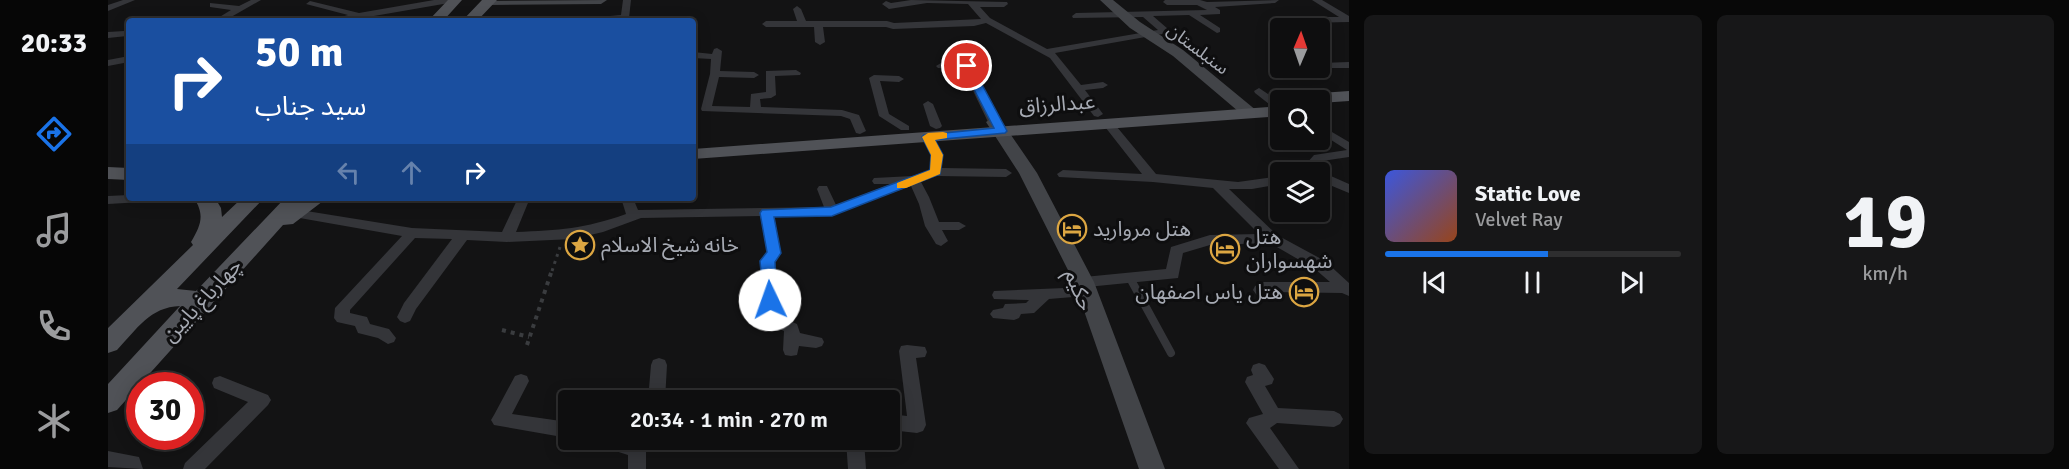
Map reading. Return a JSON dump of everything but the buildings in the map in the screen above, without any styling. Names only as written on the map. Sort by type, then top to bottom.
[{"type":"main road","points":[[438,18],[456,0]]},
{"type":"main road","points":[[472,18],[489,1]]},
{"type":"main road","points":[[1330,97],[1349,96]]},
{"type":"main road","name":"عبدالرزاق","points":[[696,154],[932,131],[1270,106]]},
{"type":"main road","points":[[1330,108],[1349,106]]},
{"type":"main road","name":"عبدالرزاق","points":[[696,143],[905,128],[932,131]]},
{"type":"main road","points":[[108,160],[124,172]]},
{"type":"main road","points":[[191,261],[207,233],[213,216],[211,204],[208,201]]},
{"type":"main road","name":"چهارباغ پایین","points":[[108,343],[251,201]]},
{"type":"main road","name":"چهارباغ پایین","points":[[108,402],[262,237],[295,205]]},
{"type":"main road","points":[[147,304],[161,298],[188,297],[192,302],[192,311]]},
{"type":"street","points":[[109,6],[131,0]]},
{"type":"street","points":[[223,18],[257,0]]},
{"type":"street","points":[[316,0],[310,4],[360,15]]},
{"type":"street","points":[[325,8],[336,0]]},
{"type":"street","points":[[345,18],[449,0]]},
{"type":"street","points":[[489,1],[601,0]]},
{"type":"street","points":[[614,18],[625,18],[627,0]]},
{"type":"street","points":[[886,4],[889,6],[926,0],[1004,4]]},
{"type":"street","name":"سنبلستان","points":[[1106,0],[1123,16],[1178,53],[1246,109]]},
{"type":"street","points":[[1167,2],[1206,4],[1275,0]]},
{"type":"street","points":[[1316,0],[1349,20]]},
{"type":"street","points":[[970,2],[987,20],[1047,52],[1152,178]]},
{"type":"street","points":[[1076,16],[1217,12],[1206,4]]},
{"type":"street","points":[[213,5],[240,9]]},
{"type":"street","points":[[797,9],[803,24]]},
{"type":"street","points":[[1191,13],[1217,30]]},
{"type":"street","points":[[1047,52],[1165,31],[1147,16],[1151,14]]},
{"type":"street","points":[[766,24],[778,28],[818,24],[844,17],[858,23],[893,26],[974,23],[987,20]]},
{"type":"street","points":[[1330,20],[1349,20]]},
{"type":"street","points":[[818,24],[820,42]]},
{"type":"street","points":[[108,35],[124,34]]},
{"type":"street","points":[[696,55],[717,54],[715,74],[706,109],[842,113],[855,117],[860,131]]},
{"type":"street","points":[[108,63],[126,60]]},
{"type":"street","points":[[1330,66],[1349,65]]},
{"type":"street","points":[[940,66],[986,67]]},
{"type":"street","points":[[967,66],[995,126]]},
{"type":"street","points":[[756,110],[755,96],[771,96],[770,73],[796,74]]},
{"type":"street","points":[[715,74],[753,75]]},
{"type":"street","points":[[899,79],[874,78],[884,116],[905,128]]},
{"type":"street","points":[[1078,88],[1103,86]]},
{"type":"street","points":[[1259,91],[1270,99]]},
{"type":"street","points":[[928,104],[937,155],[936,172]]},
{"type":"street","name":"حکیم","points":[[995,126],[1028,173],[1084,282],[1152,469]]},
{"type":"street","points":[[1330,135],[1349,147]]},
{"type":"street","points":[[1316,162],[1318,158],[1349,153]]},
{"type":"street","points":[[295,205],[412,232],[507,237],[565,235],[598,229],[633,216],[832,212],[936,172],[1006,173]]},
{"type":"street","points":[[1063,174],[1152,178],[1218,186],[1270,183]]},
{"type":"street","points":[[878,181],[913,180]]},
{"type":"street","points":[[913,180],[928,204],[932,226],[941,241]]},
{"type":"street","points":[[1330,181],[1349,189]]},
{"type":"street","points":[[1218,186],[1272,238],[1320,265],[1347,290]]},
{"type":"street","points":[[823,189],[832,212]]},
{"type":"street","points":[[108,200],[126,199]]},
{"type":"street","points":[[507,237],[523,201]]},
{"type":"street","points":[[628,201],[633,216]]},
{"type":"street","points":[[767,213],[774,253],[768,261],[771,319],[792,328],[791,344],[816,342]]},
{"type":"street","points":[[932,226],[959,226]]},
{"type":"street","points":[[388,338],[383,333],[363,329],[362,321],[342,318],[343,308],[412,232]]},
{"type":"street","points":[[405,317],[409,307],[463,235]]},
{"type":"street","points":[[999,295],[1068,294],[1084,282],[1173,274],[1176,250],[1210,240],[1272,238]]},
{"type":"street","points":[[1266,297],[1260,290],[1264,287],[1347,290]]},
{"type":"street","points":[[998,314],[1014,314],[1010,308],[1029,309],[1046,294]]},
{"type":"street","points":[[900,423],[917,424],[907,351],[919,352]]},
{"type":"street","points":[[657,390],[659,365]]},
{"type":"street","points":[[1259,370],[1266,380],[1254,382],[1273,415]]},
{"type":"street","points":[[521,381],[500,420],[558,429]]},
{"type":"street","points":[[192,469],[262,400],[220,383]]},
{"type":"street","points":[[1273,415],[1334,419]]},
{"type":"street","points":[[1273,415],[1268,421],[1255,423],[1290,469]]},
{"type":"street","points":[[638,469],[639,450]]},
{"type":"street","points":[[856,450],[857,469]]},
{"type":"street","points":[[108,459],[132,463],[134,469]]},
{"type":"lane","name":"حکیم","points":[[995,126],[1023,173],[1081,290],[1144,469]]},
{"type":"lane","points":[[1130,278],[1171,353]]},
{"type":"path","points":[[527,345],[565,235]]},
{"type":"path","points":[[502,330],[529,338]]},
{"type":"slow traffic","points":[[901,186],[936,172],[937,155],[928,137],[943,136]]},
{"type":"place","name":"هتل مروارید","points":[[1072,229]]},
{"type":"place","name":"خانه شیخ الاسلام","points":[[580,245]]},
{"type":"place","name":"هتل شهسواران","points":[[1225,249]]},
{"type":"place","name":"هتل یاس اصفهان","points":[[1304,292]]},
{"type":"route","points":[[770,300],[768,261],[774,253],[767,213],[832,212],[855,204],[936,172],[937,155],[928,137],[1001,131],[994,122],[967,66]]}]
